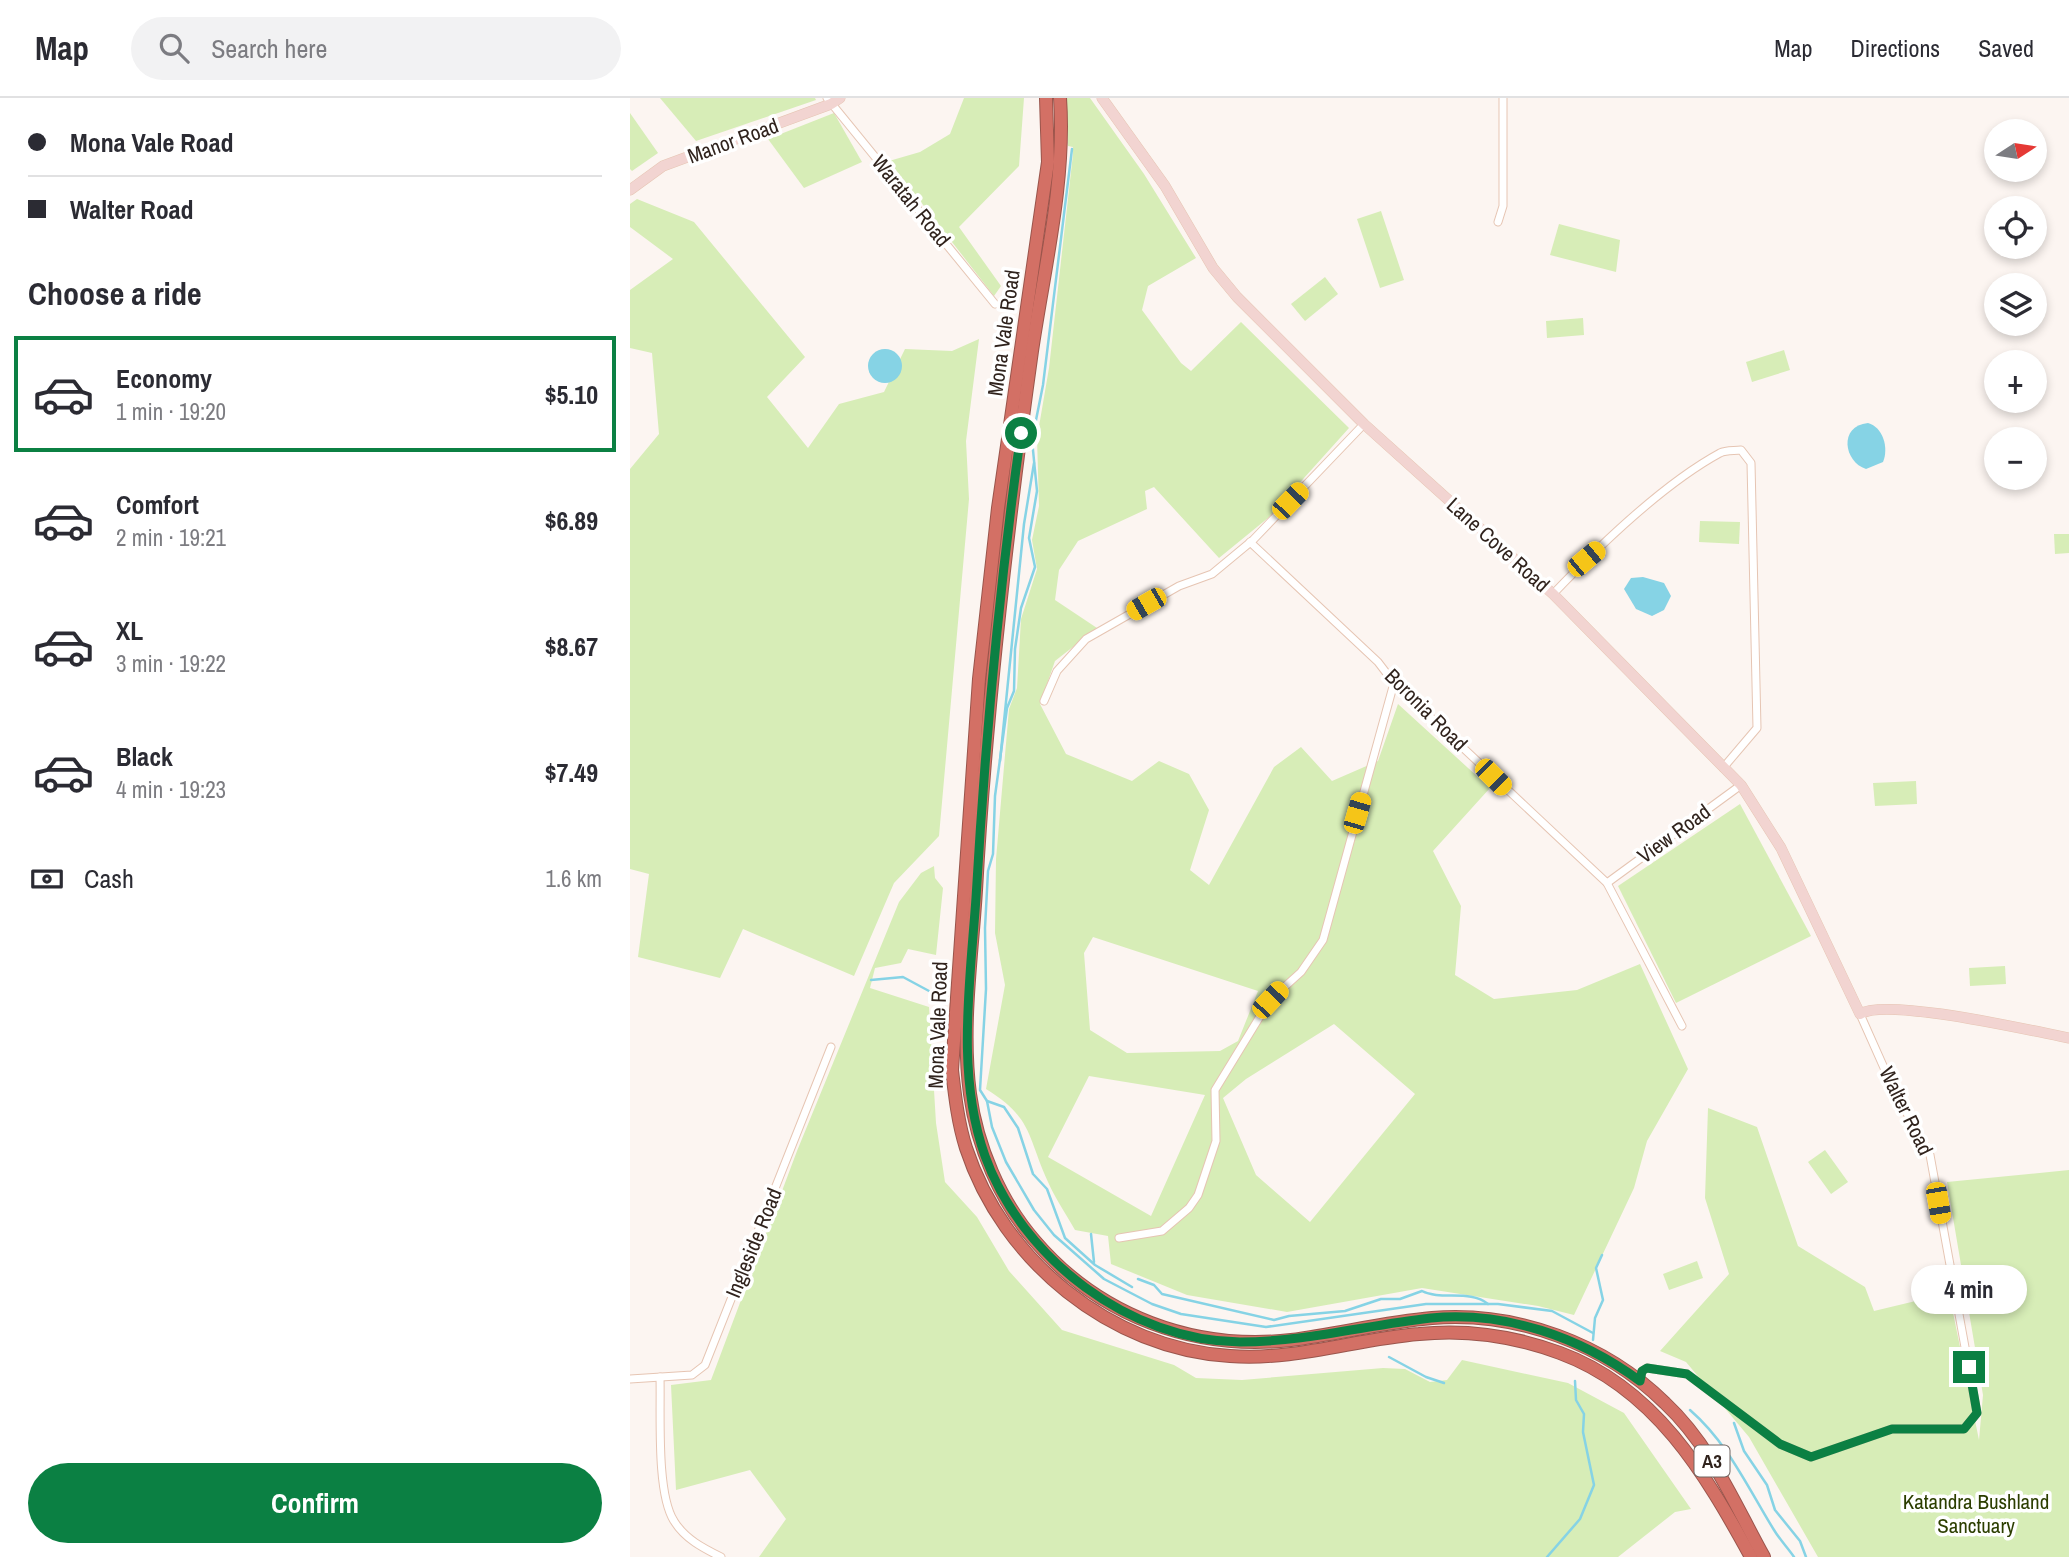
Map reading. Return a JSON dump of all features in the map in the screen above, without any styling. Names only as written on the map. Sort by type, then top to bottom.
[{"type":"highway","name":"Mona Vale Road","points":[[1046,98],[1048,162],[998,508],[979,679],[952,1070],[960,1120],[978,1177],[1006,1226],[1051,1278],[1102,1318],[1167,1345],[1230,1356],[1294,1354],[1418,1334],[1485,1333],[1523,1341],[1576,1360],[1634,1396],[1676,1436],[1716,1493],[1751,1557]]},
{"type":"highway","name":"Mona Vale Road","points":[[1060,98],[1058,171],[1009,511],[982,776],[968,1040],[970,1095],[985,1156],[1006,1201],[1034,1240],[1093,1294],[1140,1319],[1185,1335],[1236,1342],[1287,1340],[1433,1318],[1513,1322],[1553,1334],[1598,1354],[1640,1381],[1677,1415],[1706,1452],[1764,1557]]},
{"type":"street","name":"Lane Cove Road","points":[[1101,98],[1165,186],[1213,268],[1237,297],[1364,424],[1553,594],[1741,785],[1782,848],[1860,1014]]},
{"type":"street","points":[[1498,222],[1503,206],[1503,98]]},
{"type":"street","name":"Manor Road","points":[[631,187],[663,166],[833,100]]},
{"type":"street","name":"Waratah Road","points":[[833,100],[995,304]]},
{"type":"street","points":[[1044,701],[1057,671],[1086,639],[1168,592],[1212,574],[1250,542],[1364,424]]},
{"type":"street","points":[[1553,594],[1586,559],[1677,482],[1723,452],[1741,450],[1751,463],[1757,728],[1723,768]]},
{"type":"street","name":"Boronia Road","points":[[1250,542],[1378,662],[1394,683],[1607,883],[1682,1026]]},
{"type":"street","points":[[1119,1238],[1162,1231],[1189,1208],[1198,1195],[1216,1141],[1215,1090],[1270,1000],[1301,972],[1323,940],[1394,683]]},
{"type":"street","name":"View Road","points":[[1607,883],[1741,785]]},
{"type":"street","points":[[1860,1014],[1871,1010],[1922,1011],[2069,1038]]},
{"type":"street","name":"Walter Road","points":[[1640,1381],[1642,1371],[1647,1368],[1687,1374],[1780,1444],[1811,1457],[1892,1429],[1964,1429],[1977,1413],[1930,1155],[1893,1088],[1860,1014]]},
{"type":"street","name":"Ingleside Road","points":[[630,1379],[692,1375],[705,1364],[831,1046]]},
{"type":"street","points":[[660,1377],[664,1490],[669,1512],[691,1540],[721,1557]]},
{"type":"green space","points":[[660,98],[815,98],[816,100],[696,141]]},
{"type":"green space","points":[[964,98],[1024,98],[1019,166],[959,227],[1001,286],[994,296],[889,161],[920,152],[950,134]]},
{"type":"green space","points":[[1066,98],[1090,98],[1144,174],[1196,258],[1148,286],[1142,310],[1181,363],[1191,371],[1241,322],[1349,428],[1268,518],[1219,558],[1154,487],[1145,491],[1147,509],[1078,541],[1059,570],[1055,600],[1097,628],[1055,661],[1040,704],[1066,754],[1132,781],[1159,761],[1189,774],[1209,810],[1190,870],[1209,885],[1274,767],[1301,747],[1332,781],[1378,761],[1398,704],[1490,788],[1433,851],[1461,906],[1455,975],[1494,999],[1577,990],[1640,964],[1688,1069],[1647,1141],[1634,1188],[1574,1315],[1538,1306],[1422,1288],[1287,1312],[1187,1295],[1111,1264],[1108,1236],[1075,1230],[1051,1188],[1021,1119],[1013,1109],[986,1089],[1005,985],[995,933],[996,859],[1009,709],[1017,688],[1021,619],[1037,569],[1032,540],[1039,506],[1037,438],[1049,368],[1073,154],[1073,147],[1068,146]],"holes":[[[1093,937],[1258,991],[1238,1041],[1220,1051],[1127,1053],[1090,1030],[1084,953]],[[1334,1024],[1415,1094],[1310,1222],[1256,1175],[1223,1098],[1246,1079]],[[1089,1076],[1205,1095],[1151,1216],[1048,1157]]]},
{"type":"green space","points":[[630,113],[658,153],[632,171],[630,169]]},
{"type":"green space","points":[[834,113],[862,162],[804,188],[768,139]]},
{"type":"green space","points":[[637,199],[694,222],[805,357],[767,397],[808,448],[839,404],[884,392],[905,349],[952,351],[979,339],[966,441],[969,499],[939,836],[894,883],[854,976],[743,929],[720,978],[638,957],[649,874],[630,869],[630,469],[659,434],[652,353],[630,348],[630,290],[673,259],[630,227],[630,204]]},
{"type":"green space","points":[[1381,211],[1404,280],[1380,288],[1357,219]]},
{"type":"green space","points":[[1559,224],[1620,240],[1616,272],[1550,255]]},
{"type":"green space","points":[[1325,277],[1338,294],[1305,321],[1291,304]]},
{"type":"green space","points":[[1583,318],[1584,335],[1547,338],[1546,321]]},
{"type":"green space","points":[[1784,350],[1790,370],[1752,382],[1746,362]]},
{"type":"green space","points":[[1700,521],[1740,522],[1739,544],[1699,542]]},
{"type":"green space","points":[[2054,534],[2069,534],[2069,553],[2055,554]]},
{"type":"green space","points":[[1916,781],[1917,804],[1875,806],[1873,783]]},
{"type":"green space","points":[[1740,804],[1811,936],[1676,1003],[1618,886]]},
{"type":"green space","points":[[934,866],[935,878],[943,888],[936,955],[908,949],[901,963],[875,968],[870,988],[929,1007],[936,1123],[945,1182],[977,1217],[1009,1271],[1062,1330],[1174,1365],[1196,1378],[1242,1380],[1383,1368],[1405,1369],[1430,1382],[1447,1380],[1462,1360],[1568,1383],[1624,1413],[1691,1509],[1675,1512],[1618,1557],[759,1557],[786,1519],[750,1470],[676,1490],[671,1385],[711,1380],[797,1151],[899,902],[921,873]]},
{"type":"green space","points":[[2005,966],[2006,984],[1970,986],[1969,968]]},
{"type":"green space","name":"Katandra Bushland Sanctuary","points":[[1708,1108],[1757,1127],[1798,1246],[1865,1287],[1874,1311],[1949,1293],[1979,1440],[1983,1395],[1947,1182],[2069,1170],[2069,1557],[1818,1557],[1749,1437],[1686,1362],[1660,1351],[1729,1274],[1705,1198]]},
{"type":"green space","points":[[1825,1150],[1848,1182],[1831,1194],[1808,1162]]},
{"type":"green space","points":[[1697,1261],[1703,1278],[1669,1290],[1663,1274]]},
{"type":"water","points":[[885,349],[897,354],[902,366],[897,378],[885,383],[873,378],[868,366],[873,354]]},
{"type":"water","points":[[1868,423],[1881,433],[1885,456],[1883,462],[1866,469],[1853,459],[1849,452],[1848,437],[1852,430]]},
{"type":"water","points":[[1643,577],[1664,583],[1671,596],[1664,610],[1652,616],[1636,609],[1624,589],[1631,578]]},
{"type":"waterway","points":[[1072,149],[1043,385],[1032,440],[1037,491],[1029,538],[1035,567],[1021,608],[1015,649],[1014,691],[1007,708],[995,796],[993,854],[988,871],[985,928],[986,989],[980,1090],[987,1101],[1004,1107],[1018,1128],[1033,1174],[1047,1189],[1065,1238],[1095,1265],[1132,1287]]},
{"type":"waterway","points":[[1000,761],[1024,524],[1034,463]]},
{"type":"waterway","points":[[871,980],[903,977],[942,998]]},
{"type":"waterway","points":[[987,1101],[992,1127],[1006,1162],[1034,1210],[1054,1235],[1104,1279],[1152,1304],[1181,1314],[1266,1327],[1426,1304],[1498,1304],[1552,1311],[1593,1333]]},
{"type":"waterway","points":[[1091,1234],[1094,1262]]},
{"type":"waterway","points":[[1593,1340],[1595,1318],[1603,1300],[1596,1268],[1602,1255]]},
{"type":"waterway","points":[[1138,1279],[1154,1285],[1162,1294],[1274,1320],[1345,1311],[1381,1299],[1400,1299],[1422,1291],[1438,1295],[1473,1297],[1488,1304]]},
{"type":"waterway","points":[[1389,1357],[1426,1377],[1444,1383]]},
{"type":"waterway","points":[[1547,1557],[1580,1519],[1594,1485],[1583,1432],[1584,1414],[1576,1400],[1575,1381]]},
{"type":"waterway","points":[[1690,1410],[1726,1451],[1776,1534],[1794,1557]]},
{"type":"waterway","points":[[1734,1423],[1744,1451],[1767,1485],[1775,1510],[1800,1541],[1806,1557]]},
{"type":"route","points":[[1021,433],[1009,511],[982,776],[968,1040],[970,1095],[985,1156],[1006,1201],[1034,1240],[1064,1270],[1093,1294],[1140,1319],[1185,1335],[1236,1342],[1287,1340],[1433,1318],[1513,1322],[1553,1334],[1598,1354],[1640,1381],[1642,1371],[1647,1368],[1687,1374],[1780,1444],[1811,1457],[1892,1429],[1964,1429],[1977,1413],[1969,1367]]}]
